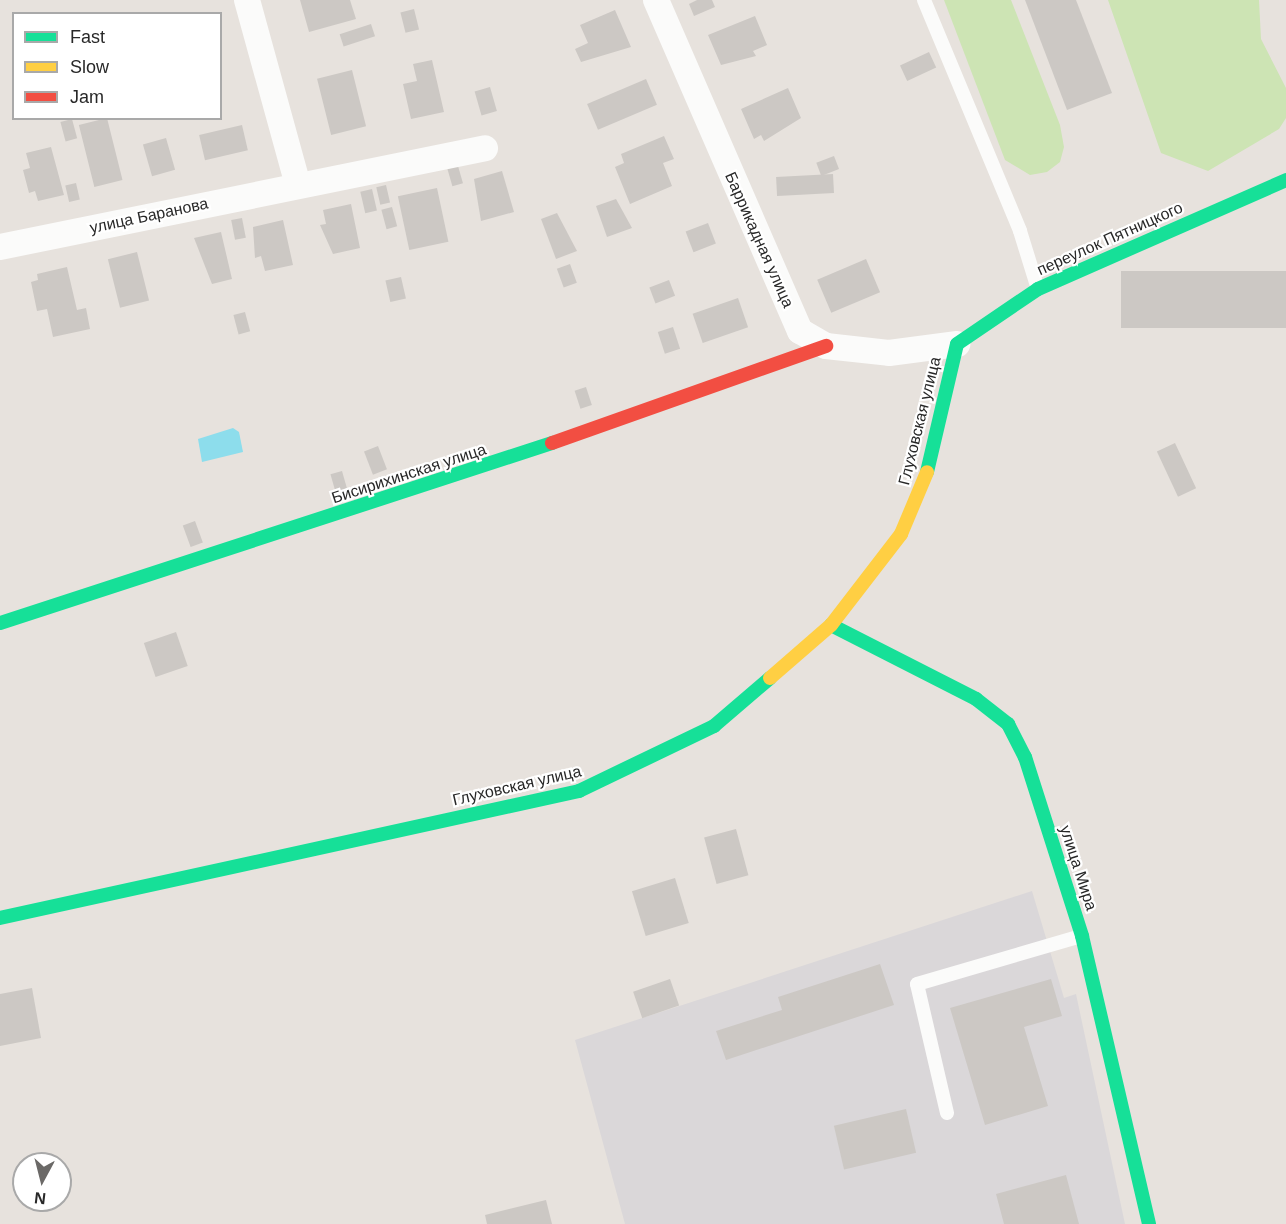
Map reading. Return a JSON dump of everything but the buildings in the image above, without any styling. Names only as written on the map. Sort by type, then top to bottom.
[{"type":"street","points":[[247,0],[298,185]]},
{"type":"street","name":"Баррикадная улица","points":[[656,0],[800,331],[826,346],[889,353],[957,344]]},
{"type":"street","name":"улица Баранова","points":[[0,247],[485,148]]},
{"type":"street","name":"переулок Пятницкого","points":[[957,344],[1038,289],[1286,180]]},
{"type":"street","name":"Глуховская улица","points":[[0,918],[579,791],[714,726],[831,625],[901,534],[924,483],[957,344]]},
{"type":"street","name":"Бисирихинская улица","points":[[0,623],[440,482],[826,346]]},
{"type":"street","name":"улица Мира","points":[[831,625],[967,693],[1008,724],[1025,757],[1082,936],[1149,1224]]},
{"type":"lane","points":[[924,0],[1020,231],[1038,289]]},
{"type":"lane","points":[[947,1113],[917,984],[1082,936]]},
{"type":"shaded area","points":[[1032,891],[1064,998],[1076,994],[1125,1224],[625,1224],[575,1040]]},
{"type":"green space","points":[[944,0],[1011,0],[1060,125],[1064,147],[1060,162],[1047,172],[1030,175],[1005,160]]},
{"type":"green space","points":[[1108,0],[1259,0],[1261,39],[1286,88],[1286,118],[1279,129],[1208,171],[1161,153]]},
{"type":"water","points":[[233,428],[239,432],[243,452],[202,462],[198,439]]},
{"type":"traffic: fast","points":[[927,472],[957,344],[1038,289],[1286,180]]},
{"type":"traffic: fast","points":[[0,623],[552,443]]},
{"type":"traffic: fast","points":[[831,625],[976,699],[1008,724],[1025,757],[1082,936],[1149,1224]]},
{"type":"traffic: fast","points":[[0,918],[579,791],[714,726],[770,678]]},
{"type":"traffic: slow","points":[[770,678],[831,625],[901,534],[927,472]]},
{"type":"traffic: jam","points":[[552,443],[826,346]]}]
